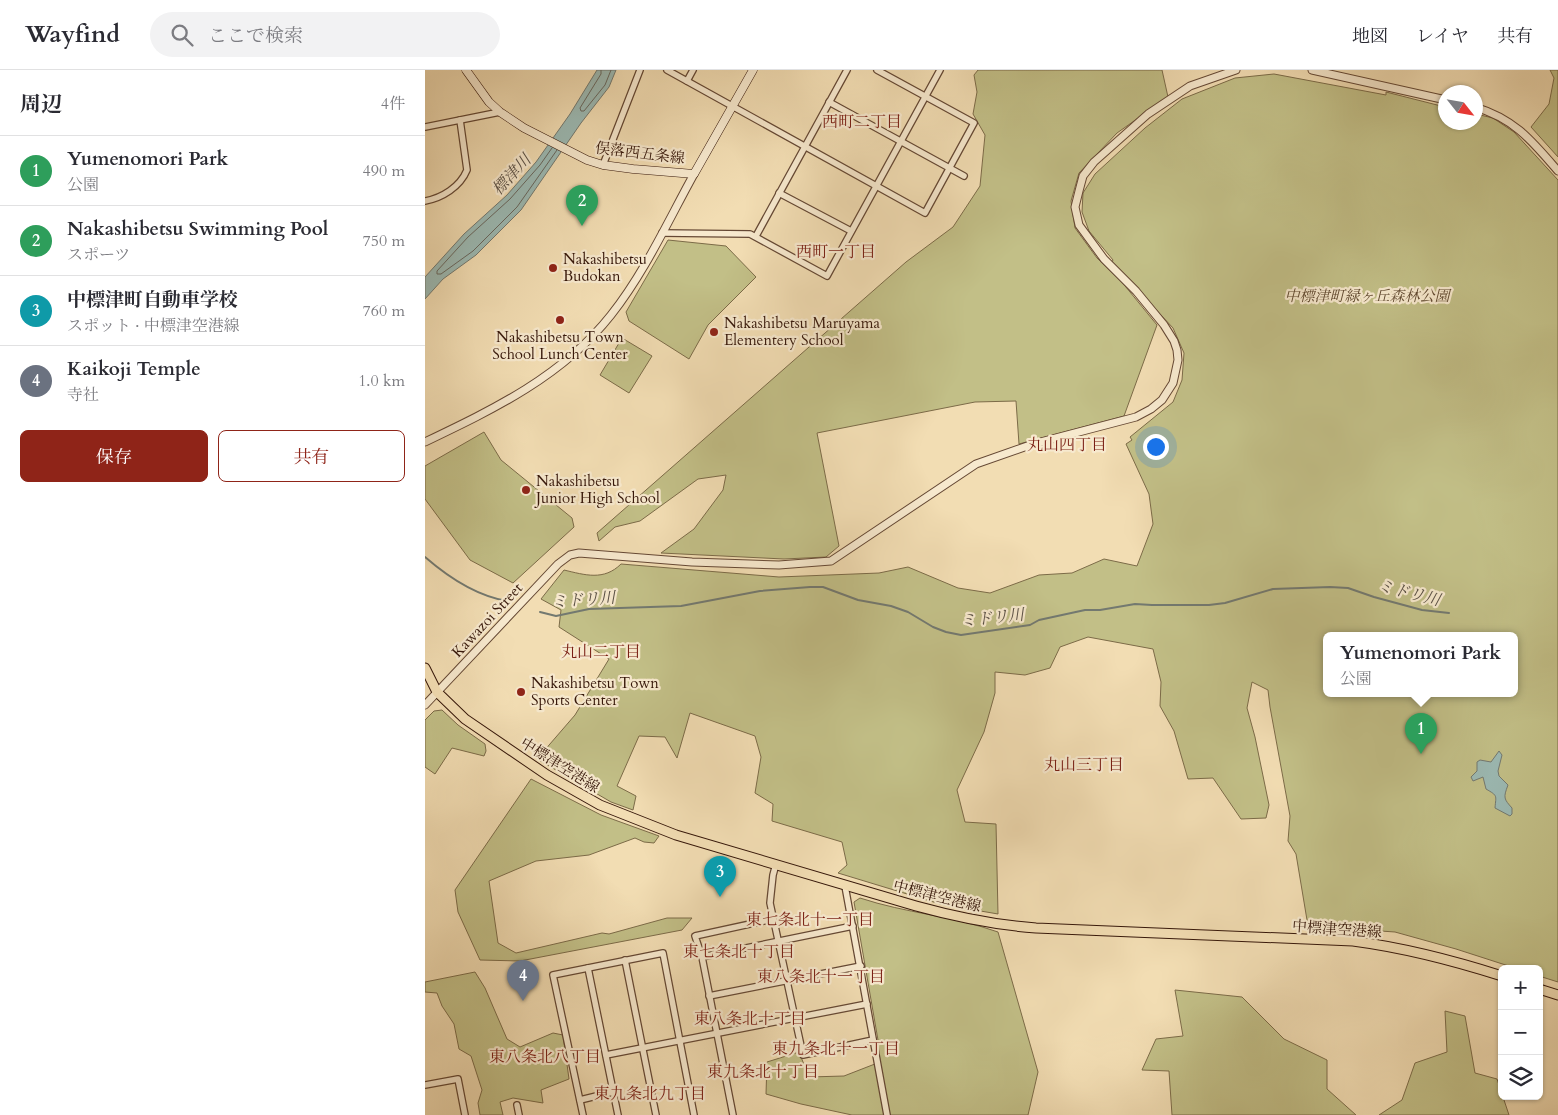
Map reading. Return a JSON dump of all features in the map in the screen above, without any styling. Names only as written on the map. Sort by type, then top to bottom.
[{"type":"main road","name":"俣落西五条線","points":[[466,70],[489,102],[500,112],[524,128],[587,160],[603,165],[694,174],[753,70]]},
{"type":"main road","name":"中標津空港線","points":[[425,668],[437,692],[465,718],[547,775],[600,805],[676,835],[845,886],[941,913],[1001,925],[1163,934],[1353,941],[1433,955],[1498,975]]},
{"type":"main road","points":[[1543,990],[1558,995]]},
{"type":"street","points":[[603,165],[640,70]]},
{"type":"street","points":[[667,70],[925,213],[974,123],[877,70]]},
{"type":"street","points":[[687,81],[693,70]]},
{"type":"street","points":[[756,236],[847,70]]},
{"type":"street","points":[[662,233],[750,234],[827,276],[940,70]]},
{"type":"street","name":"Kawazoi Street","points":[[425,705],[558,564],[570,555],[579,553],[692,562],[779,565],[831,561],[976,464],[1033,444],[1136,417],[1151,409],[1162,400],[1173,383],[1178,360],[1174,341],[1164,325],[1136,291],[1104,259],[1079,225],[1076,216],[1076,200],[1083,176],[1094,162],[1148,114],[1190,86],[1235,70]]},
{"type":"street","points":[[1312,70],[1438,98]]},
{"type":"street","points":[[829,102],[964,176]]},
{"type":"street","points":[[1483,110],[1502,116],[1512,123],[1537,146],[1558,171]]},
{"type":"street","points":[[425,127],[500,112]]},
{"type":"street","points":[[425,201],[447,193],[465,176],[467,170],[460,120]]},
{"type":"street","points":[[425,442],[480,415],[530,387],[573,355],[611,315],[633,283],[694,174]]},
{"type":"street","points":[[779,193],[851,231]]},
{"type":"street","points":[[776,864],[773,875],[771,903],[773,919],[803,1055],[873,1040]]},
{"type":"street","points":[[845,886],[887,1115]]},
{"type":"street","points":[[733,1115],[702,957],[695,936],[773,919]]},
{"type":"street","points":[[702,957],[853,926]]},
{"type":"street","points":[[583,1115],[553,975],[663,953],[694,1115]]},
{"type":"street","points":[[625,960],[656,1115]]},
{"type":"street","points":[[709,996],[861,966]]},
{"type":"street","points":[[589,968],[618,1115]]},
{"type":"street","points":[[606,1056],[867,1004]]},
{"type":"street","points":[[425,1085],[458,1079],[465,1115]]},
{"type":"street","points":[[580,1100],[613,1092]]},
{"type":"street","points":[[517,1105],[519,1115]]},
{"type":"green space","points":[[978,70],[1162,70],[1168,97],[1117,133],[1079,173],[1071,201],[1075,228],[1097,258],[1121,281],[1157,325],[1124,416],[1019,444],[1016,401],[975,402],[817,433],[839,546],[826,557],[784,559],[661,553],[694,529],[723,490],[726,475],[698,479],[640,521],[615,527],[599,541],[597,533],[906,262],[953,227],[980,186],[985,135],[973,114],[977,92],[974,75]]},
{"type":"green space","points":[[1550,70],[1558,70],[1558,157],[1531,127],[1549,104],[1554,78]]},
{"type":"green space","name":"中標津町緑ヶ丘森林公園","points":[[1274,74],[1386,95],[1386,92],[1438,105],[1438,130],[1483,130],[1483,116],[1493,118],[1514,132],[1558,180],[1558,982],[1543,977],[1543,965],[1506,965],[1395,932],[1308,926],[1296,854],[1288,841],[1290,816],[1268,690],[1252,682],[1247,708],[1269,805],[1266,818],[1241,819],[1213,778],[1188,779],[1174,731],[1160,706],[1161,682],[1153,649],[1088,637],[1060,647],[1050,668],[1025,675],[995,672],[995,693],[984,732],[957,790],[965,822],[996,824],[998,914],[940,904],[838,873],[847,865],[842,842],[772,821],[773,804],[755,793],[761,757],[755,736],[690,713],[677,758],[665,737],[639,736],[617,786],[636,796],[633,810],[611,802],[537,759],[575,715],[609,659],[559,627],[561,610],[541,599],[564,570],[587,575],[601,575],[608,573],[621,564],[779,577],[879,573],[908,567],[958,588],[990,593],[1039,575],[1072,573],[1104,559],[1137,566],[1153,524],[1149,494],[1126,444],[1132,440],[1130,437],[1173,402],[1182,380],[1184,353],[1173,328],[1112,262],[1113,260],[1089,231],[1082,212],[1083,193],[1095,174],[1145,128],[1182,99],[1235,78]]},
{"type":"green space","points":[[668,240],[726,246],[756,277],[708,325],[689,359],[629,321],[626,312]]},
{"type":"green space","points":[[622,338],[652,356],[629,393],[600,375]]},
{"type":"green space","points":[[484,432],[501,460],[572,518],[574,527],[513,583],[470,560],[425,499],[425,466]]},
{"type":"green space","points":[[442,710],[458,725],[485,744],[486,751],[484,756],[452,748],[435,774],[425,767],[425,720],[434,711]]},
{"type":"green space","points":[[531,779],[601,815],[659,836],[654,843],[644,842],[635,838],[589,855],[536,861],[489,881],[498,943],[516,953],[602,933],[609,934],[667,918],[692,918],[682,930],[520,961],[480,960],[458,912],[455,890]]},
{"type":"green space","points":[[860,898],[964,922],[998,932],[1038,1072],[1028,1115],[852,1115],[766,1094],[767,1062],[799,1052],[809,1077],[844,1076],[880,1062],[878,1040],[854,902]]},
{"type":"green space","points":[[475,972],[485,988],[507,1039],[520,1047],[553,1033],[563,1035],[569,1079],[541,1090],[543,1103],[513,1098],[500,1102],[503,1115],[480,1115],[478,1103],[482,1090],[471,1056],[459,1049],[454,1024],[442,1006],[437,993],[425,992],[425,982]]},
{"type":"green space","points":[[1175,990],[1242,997],[1284,1039],[1327,1060],[1327,1089],[1356,1115],[1172,1115],[1169,1071],[1142,1070],[1156,1039],[1183,1036]]},
{"type":"green space","points":[[1445,1011],[1465,1016],[1475,1073],[1497,1079],[1498,1100],[1504,1100],[1509,1115],[1379,1115],[1402,1100],[1415,1063],[1447,1052]]},
{"type":"water","points":[[597,70],[616,70],[609,87],[581,123],[521,210],[476,255],[443,279],[425,299],[425,277],[464,234],[507,195],[536,162],[570,114]]},
{"type":"water","points":[[1499,751],[1502,755],[1498,771],[1499,776],[1508,785],[1505,796],[1512,808],[1510,816],[1495,808],[1495,796],[1486,789],[1483,777],[1473,781],[1471,777],[1477,771],[1477,762],[1480,760],[1491,762]]},
{"type":"waterway","name":"ミドリ川","points":[[425,557],[463,585],[485,595],[507,601]]},
{"type":"waterway","name":"ミドリ川","points":[[540,612],[556,616],[589,609],[681,606],[760,591],[823,587],[858,600],[891,606],[908,612],[933,627],[961,635],[1030,625],[1039,620],[1085,610],[1100,610],[1135,604],[1209,605],[1225,603],[1273,589],[1330,587],[1348,588],[1422,610],[1449,613]]},
{"type":"place","name":"Nakashibetsu Swimming Pool","points":[[582,226]]},
{"type":"place","name":"Nakashibetsu Budokan","points":[[553,268]]},
{"type":"place","name":"Nakashibetsu Town School Lunch Center","points":[[560,320]]},
{"type":"place","name":"Nakashibetsu Maruyama Elementery School","points":[[714,332]]},
{"type":"place","name":"Nakashibetsu Junior High School","points":[[526,490]]},
{"type":"place","name":"Nakashibetsu Town Sports Center","points":[[521,692]]},
{"type":"place","name":"Yumenomori Park","points":[[1421,754]]},
{"type":"place","name":"中標津町自動車学校","points":[[720,897]]},
{"type":"place","name":"Kaikoji Temple","points":[[523,1001]]},
{"type":"district","name":"西町二丁目","points":[[862,121]]},
{"type":"district","name":"西町一丁目","points":[[836,251]]},
{"type":"district","name":"丸山四丁目","points":[[1067,444]]},
{"type":"district","name":"丸山二丁目","points":[[601,651]]},
{"type":"district","name":"丸山三丁目","points":[[1084,764]]},
{"type":"district","name":"東七条北十一丁目","points":[[810,919]]},
{"type":"district","name":"東七条北十丁目","points":[[739,951]]},
{"type":"district","name":"東八条北十一丁目","points":[[821,976]]},
{"type":"district","name":"東八条北十丁目","points":[[750,1018]]},
{"type":"district","name":"東九条北十一丁目","points":[[836,1048]]},
{"type":"district","name":"東八条北八丁目","points":[[545,1056]]},
{"type":"district","name":"東九条北十丁目","points":[[763,1071]]},
{"type":"district","name":"東九条北九丁目","points":[[650,1093]]},
{"type":"water label","name":"標津川","points":[[511,174]]}]
